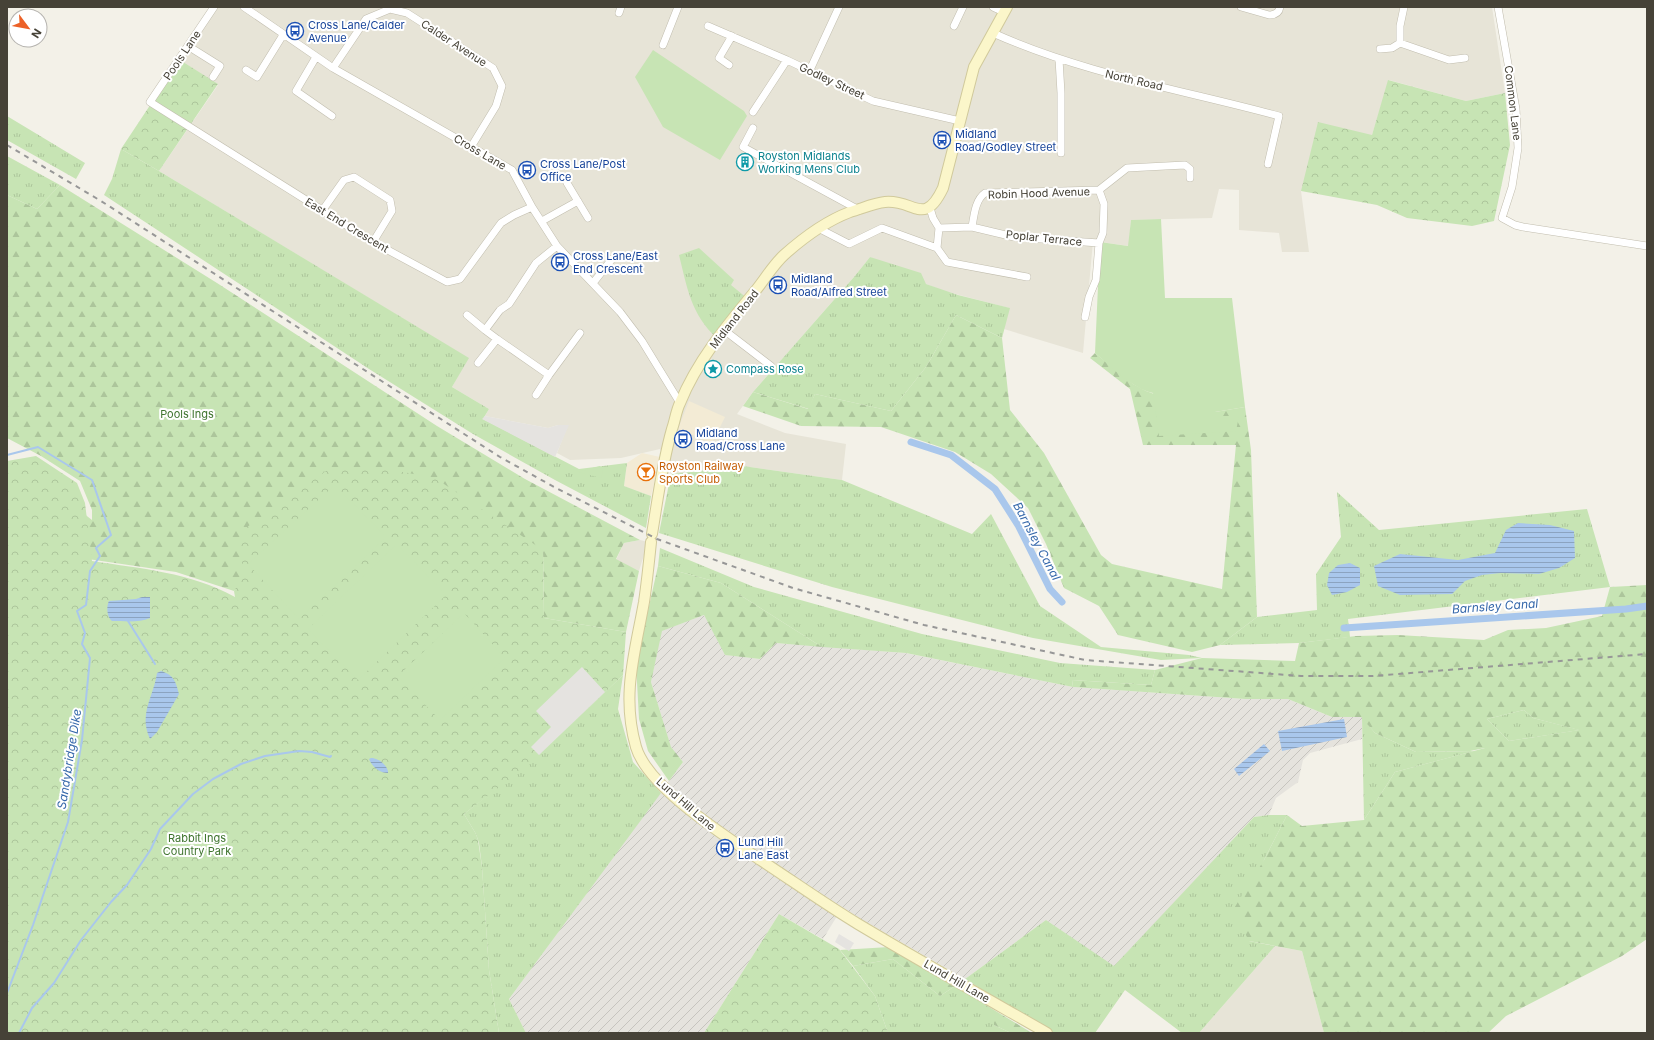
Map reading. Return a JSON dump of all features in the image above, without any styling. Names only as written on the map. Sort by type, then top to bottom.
[{"type":"main road","points":[[930,208],[938,200],[943,188],[974,67],[1006,10]]},
{"type":"main road","name":"Midland Road","points":[[680,403],[701,362],[724,330],[783,256],[818,228],[849,212],[885,202],[897,203],[914,209],[923,210],[930,208]]},
{"type":"main road","name":"Lund Hill Lane","points":[[680,403],[664,460],[644,602],[632,658],[629,690],[630,714],[636,748],[644,764],[662,786],[715,830],[857,923],[1047,1033]]},
{"type":"street","name":"Pools Lane","points":[[150,102],[214,7]]},
{"type":"street","name":"Cross Lane","points":[[244,7],[333,68],[512,170],[532,207],[557,246],[620,312],[642,341],[680,403]]},
{"type":"street","points":[[663,45],[678,7]]},
{"type":"street","points":[[809,72],[839,7]]},
{"type":"street","points":[[954,26],[963,7]]},
{"type":"street","points":[[993,7],[1006,10]]},
{"type":"street","points":[[1241,7],[1269,16],[1278,13],[1280,7]]},
{"type":"street","points":[[1400,43],[1400,26],[1404,7]]},
{"type":"street","name":"Common Lane","points":[[1498,7],[1516,109],[1518,136],[1516,166],[1512,187],[1502,218],[1523,227],[1647,246]]},
{"type":"street","name":"Calder Avenue","points":[[333,68],[366,19],[390,9],[407,13],[493,68],[502,86],[496,106],[471,147]]},
{"type":"street","name":"Godley Street","points":[[708,26],[787,60],[809,72],[873,101],[960,121]]},
{"type":"street","name":"North Road","points":[[992,33],[1059,60],[1100,72],[1279,116],[1268,164]]},
{"type":"street","points":[[246,70],[257,77],[283,35]]},
{"type":"street","points":[[729,65],[716,56],[732,36]]},
{"type":"street","points":[[1380,49],[1392,48],[1400,43]]},
{"type":"street","points":[[1400,43],[1449,60],[1465,58]]},
{"type":"street","points":[[188,46],[220,66],[213,77]]},
{"type":"street","points":[[316,57],[296,91],[332,116]]},
{"type":"street","points":[[753,112],[787,60]]},
{"type":"street","points":[[1059,60],[1061,93],[1061,153]]},
{"type":"street","name":"East End Crescent","points":[[150,102],[373,242],[447,282],[460,279],[501,223],[532,207]]},
{"type":"street","points":[[753,128],[743,147],[859,210]]},
{"type":"street","points":[[1099,190],[1127,168],[1185,165],[1190,169],[1190,178]]},
{"type":"street","points":[[322,211],[344,180],[354,177],[390,200],[392,212],[373,242]]},
{"type":"street","points":[[567,183],[588,218]]},
{"type":"street","name":"Robin Hood Avenue","points":[[972,226],[980,196],[985,194],[1099,190],[1102,196],[1104,210],[1103,233],[1099,243],[1096,280],[1089,297],[1085,317]]},
{"type":"street","points":[[542,221],[578,201]]},
{"type":"street","points":[[930,208],[933,218],[939,228],[937,248]]},
{"type":"street","name":"Poplar Terrace","points":[[939,228],[972,226],[1014,237],[1099,243]]},
{"type":"street","points":[[818,228],[849,244],[882,228],[937,248],[948,262],[1027,277]]},
{"type":"street","points":[[485,330],[500,310],[509,304],[536,263],[557,246]]},
{"type":"street","points":[[592,283],[612,259]]},
{"type":"street","points":[[466,315],[497,339],[549,375]]},
{"type":"street","points":[[724,330],[771,366]]},
{"type":"street","points":[[536,395],[580,333]]},
{"type":"street","points":[[478,363],[497,339]]},
{"type":"shaded area","points":[[218,7],[1492,7],[1505,93],[1466,101],[1389,80],[1372,135],[1301,191],[1309,252],[1282,252],[1279,233],[1239,230],[1239,190],[1219,189],[1212,218],[1131,220],[1129,246],[1093,241],[1083,353],[1004,329],[1009,308],[944,291],[870,257],[753,392],[737,414],[785,433],[846,444],[842,480],[743,466],[671,474],[660,449],[621,458],[570,460],[557,453],[568,425],[558,425],[548,428],[485,416],[489,409],[452,387],[468,358],[159,171],[218,85],[180,60]]},
{"type":"shaded area","points":[[689,401],[725,417],[712,443],[678,429]]},
{"type":"shaded area","points":[[485,416],[548,428],[558,425],[569,425],[555,457],[482,419]]},
{"type":"shaded area","points":[[642,453],[660,457],[651,496],[624,486],[627,463]]},
{"type":"shaded area","points":[[640,540],[648,542],[639,571],[616,560],[624,543]]},
{"type":"shaded area","points":[[704,615],[726,655],[760,659],[776,643],[905,653],[1073,687],[1245,699],[1288,699],[1332,717],[1362,717],[1362,739],[1310,753],[1303,760],[1298,782],[1276,798],[1269,815],[1254,817],[1114,967],[1046,920],[965,979],[842,908],[823,939],[779,914],[704,1033],[526,1033],[509,999],[683,762],[671,748],[651,682],[661,631]]},
{"type":"shaded area","points":[[582,667],[605,692],[539,755],[531,747],[551,727],[536,711]]},
{"type":"shaded area","points":[[839,934],[854,943],[849,951],[835,942]]},
{"type":"shaded area","points":[[1275,946],[1302,951],[1324,1033],[1199,1033]]},
{"type":"green space","points":[[653,50],[744,111],[747,116],[720,160],[663,127],[635,77]]},
{"type":"green space","points":[[180,60],[218,84],[159,171],[121,149]]},
{"type":"green space","points":[[1388,80],[1466,101],[1505,93],[1510,145],[1494,221],[1472,226],[1407,218],[1377,205],[1301,191],[1318,122],[1372,135]]},
{"type":"green space","points":[[7,116],[85,163],[76,179],[7,140]]},
{"type":"green space","points":[[121,149],[469,358],[452,387],[489,409],[483,419],[579,469],[627,463],[624,486],[651,496],[646,528],[555,480],[473,434],[369,369],[104,195],[112,179]]},
{"type":"green space","points":[[7,156],[60,185],[37,209],[7,195]]},
{"type":"green space","name":"Pools Ings","points":[[60,185],[217,283],[437,426],[525,479],[640,540],[624,543],[616,559],[639,571],[626,632],[544,618],[543,550],[243,581],[234,591],[176,572],[88,559],[37,477],[92,520],[92,510],[80,481],[41,456],[7,438],[7,195],[37,209]]},
{"type":"green space","points":[[1161,219],[1165,298],[1232,298],[1245,407],[1215,412],[1215,416],[1239,416],[1236,431],[1159,436],[1153,393],[1137,387],[1129,382],[1095,353],[1100,242],[1128,246],[1131,220]]},
{"type":"green space","points":[[699,248],[734,280],[731,285],[748,299],[717,338],[701,320],[691,300],[679,255]]},
{"type":"green space","points":[[870,257],[921,273],[926,284],[958,295],[1010,308],[1002,338],[956,315],[926,367],[891,411],[815,394],[809,409],[753,392],[854,277]]},
{"type":"green space","points":[[956,315],[1002,338],[1010,410],[1044,453],[1101,555],[1112,564],[1222,589],[1236,445],[1143,445],[1130,389],[1090,358],[1095,353],[1133,384],[1146,391],[1215,416],[1215,412],[1245,407],[1251,450],[1257,617],[1220,645],[1192,652],[1118,635],[1099,606],[1064,588],[1046,544],[1028,508],[991,474],[955,452],[881,427],[801,426],[743,406],[753,392],[808,409],[815,394],[891,411],[926,367]]},
{"type":"green space","name":"Rabbit Ings Country Park","points":[[36,456],[77,483],[85,503],[92,561],[148,569],[183,577],[200,582],[235,597],[234,591],[243,576],[240,532],[326,471],[376,467],[435,478],[543,550],[544,618],[626,632],[623,675],[540,756],[464,814],[478,840],[482,867],[489,970],[499,1033],[7,1033],[7,461]]},
{"type":"green space","points":[[600,466],[603,471],[601,478],[578,472]]},
{"type":"green space","points":[[743,466],[842,480],[972,534],[991,514],[1040,606],[1101,647],[1189,655],[1202,658],[1161,660],[1033,638],[832,587],[659,533],[671,474]]},
{"type":"green space","points":[[335,485],[386,537],[299,619],[248,564]]},
{"type":"green space","points":[[1337,492],[1379,530],[1587,509],[1610,587],[1348,619],[1350,637],[1299,643],[1220,645],[1257,617],[1317,610],[1316,574],[1341,537]]},
{"type":"green space","points":[[397,544],[446,595],[358,680],[308,629]]},
{"type":"green space","points":[[660,548],[754,587],[922,634],[1060,663],[1155,670],[1151,685],[1072,680],[1073,687],[906,653],[822,647],[721,583],[658,566]]},
{"type":"green space","points":[[658,566],[721,583],[822,647],[776,643],[760,659],[725,655],[704,615],[662,631],[651,682],[671,747],[683,762],[669,781],[648,751],[639,719],[636,664]]},
{"type":"green space","points":[[1647,585],[1647,939],[1622,956],[1506,1016],[1488,1033],[1324,1033],[1302,951],[1249,941],[1233,910],[1264,860],[1287,815],[1302,826],[1364,820],[1395,772],[1485,748],[1470,751],[1416,752],[1375,733],[1361,717],[1332,717],[1288,699],[1245,699],[1073,687],[1072,680],[1151,685],[1155,670],[1202,658],[1295,661],[1299,643],[1356,636],[1398,635],[1484,640],[1508,630],[1546,628],[1602,616],[1610,587]],"holes":[[[1524,710],[1533,718],[1579,730],[1509,741],[1487,719]]]},
{"type":"green space","points":[[464,613],[505,658],[440,720],[398,676]]},
{"type":"green space","points":[[623,675],[618,709],[633,762],[661,793],[509,999],[526,1033],[499,1033],[489,970],[479,843],[476,834],[464,814],[539,755]]},
{"type":"green space","points":[[1524,710],[1533,718],[1580,730],[1509,741],[1487,719]]},
{"type":"green space","points":[[1362,717],[1375,733],[1416,752],[1474,751],[1395,772],[1364,820]]},
{"type":"green space","points":[[1287,815],[1264,860],[1249,941],[1275,946],[1199,1033],[1182,1033],[1125,990],[1095,1033],[1054,1033],[965,979],[1046,920],[1114,966],[1254,817]]},
{"type":"green space","points":[[779,914],[839,949],[875,996],[888,1033],[704,1033]]},
{"type":"green space","points":[[889,947],[955,986],[940,996],[893,959],[853,966],[840,950]]},
{"type":"green space","points":[[893,959],[940,996],[955,986],[994,1010],[994,1025],[1011,1033],[888,1033],[875,996],[853,966]]},
{"type":"green space","points":[[994,1010],[1032,1033],[1011,1033],[994,1025]]},
{"type":"water","points":[[1518,523],[1550,525],[1574,531],[1575,558],[1559,568],[1539,574],[1501,573],[1482,575],[1465,581],[1452,594],[1400,595],[1378,586],[1374,566],[1400,554],[1458,560],[1495,553],[1506,530]]},
{"type":"water","points":[[1350,563],[1360,568],[1360,585],[1347,592],[1332,595],[1327,585],[1329,573],[1338,565]]},
{"type":"water","points":[[150,597],[150,618],[141,621],[112,621],[110,619],[108,612],[109,601],[136,599]]},
{"type":"water","points":[[161,671],[172,677],[179,694],[157,732],[150,739],[147,730],[146,713],[157,673]]},
{"type":"water","points":[[1344,719],[1347,737],[1282,751],[1278,731]]},
{"type":"water","points":[[1264,744],[1270,751],[1239,776],[1234,769]]},
{"type":"water","points":[[369,759],[379,760],[384,764],[388,773],[379,771],[374,767]]},
{"type":"waterway","name":"Barnsley Canal","points":[[911,442],[951,455],[995,489],[1018,525],[1050,589],[1062,602]]},
{"type":"waterway","name":"Sandybridge Dike","points":[[7,455],[38,447],[92,480],[111,535],[96,548],[100,556],[90,571],[86,605],[77,611],[85,633],[82,644],[90,658],[82,740],[68,822],[33,925],[7,993]]},
{"type":"waterway","name":"Barnsley Canal","points":[[1344,628],[1626,609],[1647,606]]},
{"type":"waterway","points":[[128,621],[155,664]]},
{"type":"waterway","points":[[19,1033],[32,1008],[54,983],[81,940],[111,902],[127,885],[151,849],[160,829],[193,794],[213,779],[241,764],[265,756],[299,751],[331,756]]},
{"type":"railway","points":[[7,145],[101,201],[500,457],[556,488],[657,539],[793,588],[924,625],[1085,660],[1301,676],[1373,676],[1647,654]]},
{"type":"place","name":"Cross Lane/Calder Avenue","points":[[295,31]]},
{"type":"place","name":"Midland Road/Godley Street","points":[[942,140]]},
{"type":"place","name":"Royston Midlands Working Mens Club","points":[[745,162]]},
{"type":"place","name":"Cross Lane/Post Office","points":[[527,170]]},
{"type":"place","name":"Cross Lane/East End Crescent","points":[[560,262]]},
{"type":"place","name":"Midland Road/Alfred Street","points":[[778,285]]},
{"type":"place","name":"Compass Rose","points":[[713,369]]},
{"type":"place","name":"Midland Road/Cross Lane","points":[[683,439]]},
{"type":"place","name":"Royston Railway Sports Club","points":[[646,472]]},
{"type":"place","name":"Lund Hill Lane East","points":[[725,848]]}]
